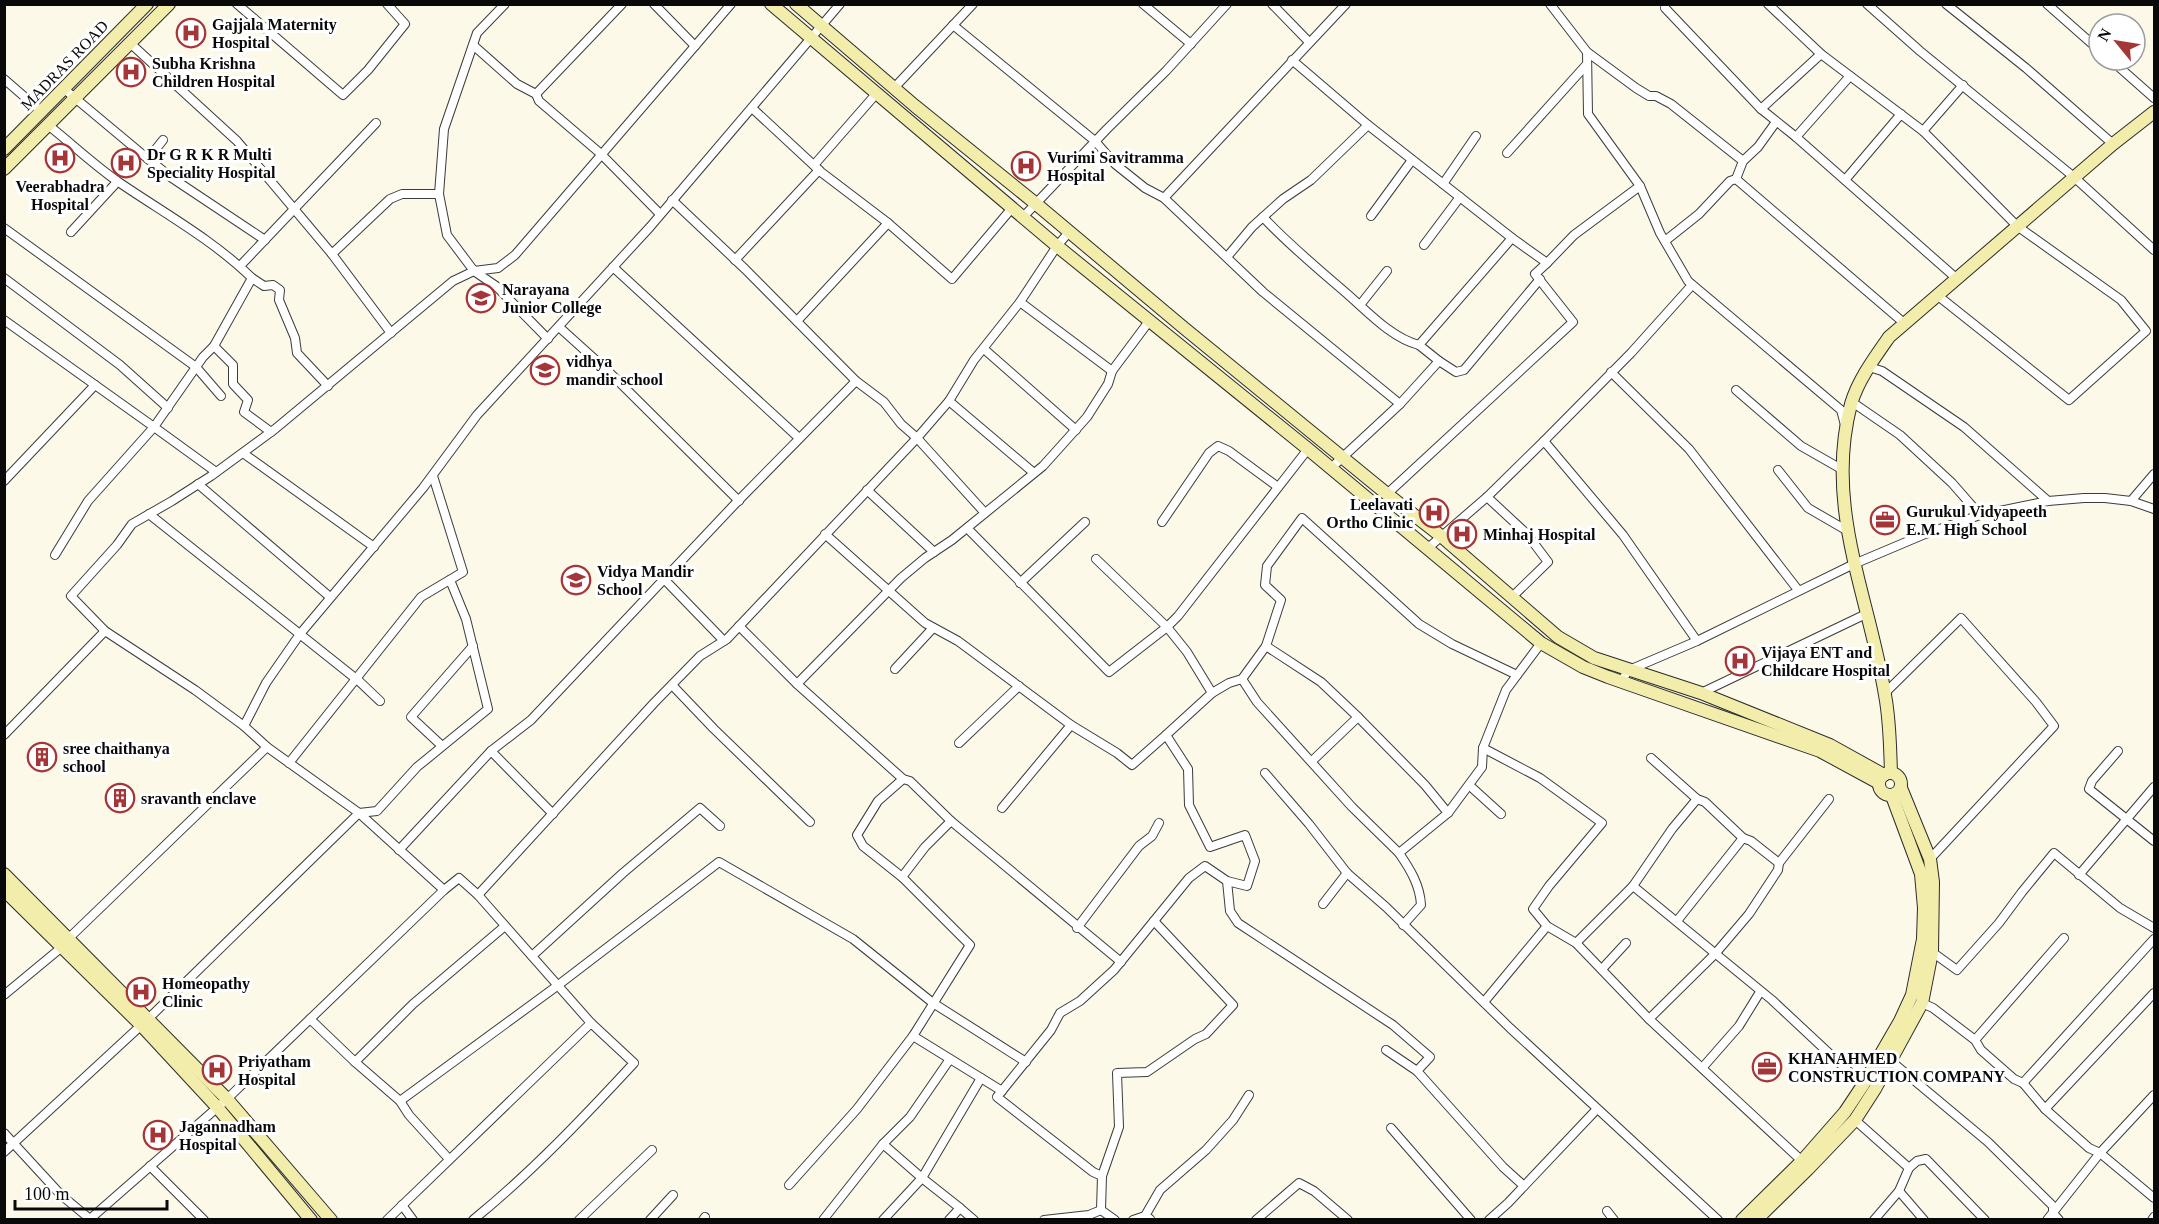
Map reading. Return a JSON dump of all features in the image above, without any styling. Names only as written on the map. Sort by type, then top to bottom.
[{"type":"main road","points":[[4,169],[169,4]]},
{"type":"main road","points":[[771,4],[1057,246],[1308,448],[1541,644],[1583,667],[1807,741]]},
{"type":"main road","points":[[796,4],[1166,313],[1441,537],[1558,637],[1594,658],[1701,693],[1807,741],[1820,751],[1885,777],[1900,778],[1897,792],[1921,874],[1924,908],[1923,939],[1912,995],[1900,1021],[1863,1085],[1826,1136],[1742,1220]]},
{"type":"main road","name":"MADRAS ROAD","points":[[5,148],[147,5]]},
{"type":"main road","points":[[1897,792],[1882,792],[1890,725],[1885,693],[1846,530],[1842,495],[1843,470],[1846,431],[1852,402],[1869,367],[1889,337],[2017,225],[2154,112]]},
{"type":"main road","points":[[1563,656],[1570,645]]},
{"type":"main road","points":[[1756,1220],[1855,1120],[1922,1003],[1932,952],[1933,902],[1930,858],[1897,792]]},
{"type":"main road","points":[[4,874],[65,943]]},
{"type":"main road","points":[[4,890],[65,943],[227,1099],[331,1220]]},
{"type":"main road","points":[[145,1022],[311,1220]]},
{"type":"street","points":[[237,4],[343,95],[368,70],[405,24],[387,4]]},
{"type":"street","points":[[505,4],[477,33],[472,45],[444,129],[439,194],[447,235],[474,271],[496,286],[548,339]]},
{"type":"street","points":[[536,94],[622,4]]},
{"type":"street","points":[[654,4],[695,46]]},
{"type":"street","points":[[444,890],[359,813],[267,747],[244,726],[195,690],[105,631],[71,596],[117,545],[132,524],[198,484],[271,432],[453,281],[474,271],[498,268],[515,255],[731,4]]},
{"type":"street","points":[[244,726],[266,683],[300,634],[433,476],[477,415],[660,214],[840,4]]},
{"type":"street","points":[[894,88],[973,4]]},
{"type":"street","points":[[1143,4],[1191,44]]},
{"type":"street","points":[[1023,217],[1227,4]]},
{"type":"street","points":[[1272,4],[1309,42]]},
{"type":"street","points":[[1164,198],[1346,4]]},
{"type":"street","points":[[1550,4],[1587,52],[1636,88],[1649,96],[1656,96],[1671,104],[1743,161]]},
{"type":"street","points":[[1768,4],[1821,54],[1923,131],[2017,225],[2121,300],[2146,331],[2069,400],[1937,295]]},
{"type":"street","points":[[1867,4],[2074,177],[2154,250]]},
{"type":"street","points":[[1946,4],[2026,68],[2113,144]]},
{"type":"street","points":[[2047,4],[2087,39]]},
{"type":"street","points":[[1665,8],[1761,109],[1796,137],[1956,279]]},
{"type":"street","points":[[953,25],[1095,141],[1115,164],[1145,188],[1164,198],[1263,292],[1400,404]]},
{"type":"street","points":[[130,43],[237,141],[332,254],[391,333]]},
{"type":"street","points":[[472,45],[517,84],[536,94],[539,101],[601,155],[660,214]]},
{"type":"street","points":[[1587,52],[1588,114],[1640,186],[1665,241],[1688,281],[1841,410],[1846,431]]},
{"type":"street","points":[[1761,109],[1821,54]]},
{"type":"street","points":[[1292,60],[1368,125],[1547,263]]},
{"type":"street","points":[[1507,153],[1587,64]]},
{"type":"street","points":[[2125,72],[2154,98]]},
{"type":"street","points":[[1796,137],[1850,76]]},
{"type":"street","points":[[4,79],[42,112]]},
{"type":"street","points":[[1923,131],[1963,85]]},
{"type":"street","points":[[63,88],[172,178],[265,240]]},
{"type":"street","points":[[735,260],[816,168],[876,94]]},
{"type":"street","points":[[752,108],[816,168],[888,223],[951,279],[1012,208]]},
{"type":"street","points":[[1845,180],[1901,114]]},
{"type":"street","points":[[1665,241],[1700,214],[1730,181],[1736,178],[1743,161],[1758,147],[1776,122]]},
{"type":"street","points":[[240,266],[376,123]]},
{"type":"street","points":[[48,124],[117,182],[176,220],[264,286],[273,285],[280,290],[279,300],[295,338],[297,353],[328,386]]},
{"type":"street","points":[[1227,257],[1252,227],[1311,180],[1368,125]]},
{"type":"street","points":[[1443,184],[1476,136]]},
{"type":"street","points":[[148,159],[163,141]]},
{"type":"street","points":[[1371,216],[1412,160]]},
{"type":"street","points":[[1736,178],[1904,323]]},
{"type":"street","points":[[71,232],[117,182]]},
{"type":"street","points":[[1387,495],[1525,364],[1573,322],[1535,274],[1574,235],[1640,186]]},
{"type":"street","points":[[332,254],[390,199],[402,194],[439,194]]},
{"type":"street","points":[[1424,245],[1460,197]]},
{"type":"street","points":[[672,200],[856,381],[884,402],[901,424],[917,438],[985,513]]},
{"type":"street","points":[[1263,217],[1290,246],[1387,328],[1419,345],[1455,372],[1464,369],[1540,279]]},
{"type":"street","points":[[797,321],[888,223]]},
{"type":"street","points":[[4,228],[196,367],[221,396]]},
{"type":"street","points":[[478,895],[700,656],[724,640],[739,626],[917,438],[949,401],[974,360],[1020,302],[1057,246],[1070,231]]},
{"type":"street","points":[[1419,345],[1512,238]]},
{"type":"street","points":[[613,267],[800,438]]},
{"type":"street","points":[[1360,305],[1387,271]]},
{"type":"street","points":[[4,278],[120,365],[168,408]]},
{"type":"street","points":[[55,555],[88,501],[154,427],[196,367],[214,346],[252,278]]},
{"type":"street","points":[[1428,549],[1487,497],[1544,441],[1692,285]]},
{"type":"street","points":[[1020,302],[1112,371]]},
{"type":"street","points":[[4,320],[216,472]]},
{"type":"street","points":[[797,684],[888,592],[934,552],[1034,473],[1087,417],[1108,384],[1112,371],[1150,320]]},
{"type":"street","points":[[559,327],[739,501]]},
{"type":"street","points":[[214,346],[233,365],[233,384],[248,400],[244,412],[271,432]]},
{"type":"street","points":[[984,349],[1076,429]]},
{"type":"street","points":[[1331,468],[1400,404],[1439,361]]},
{"type":"street","points":[[1869,367],[1882,371],[1964,427],[2048,501]]},
{"type":"street","points":[[1611,372],[1689,449],[1798,590]]},
{"type":"street","points":[[399,850],[491,751],[531,720],[856,381]]},
{"type":"street","points":[[4,481],[95,385]]},
{"type":"street","points":[[1736,390],[1801,446],[1843,470]]},
{"type":"street","points":[[949,401],[1034,473]]},
{"type":"street","points":[[1852,402],[1900,435],[1952,483],[1980,515]]},
{"type":"street","points":[[1544,441],[1623,534],[1697,641]]},
{"type":"street","points":[[1162,522],[1209,453],[1218,446],[1229,451],[1278,487]]},
{"type":"street","points":[[967,528],[1109,672],[1178,616],[1308,448]]},
{"type":"street","points":[[243,453],[374,547]]},
{"type":"street","points":[[1778,470],[1808,508],[1846,530]]},
{"type":"street","points":[[2131,501],[2154,474]]},
{"type":"street","points":[[290,763],[422,597],[463,572],[433,476]]},
{"type":"street","points":[[198,484],[330,597]]},
{"type":"street","points":[[867,490],[934,552]]},
{"type":"street","points":[[1487,497],[1527,534],[1548,562],[1511,598]]},
{"type":"street","points":[[1622,681],[1629,670],[1697,641],[1854,564],[1925,534],[1980,515],[2048,501],[2105,498],[2131,501],[2154,509]]},
{"type":"street","points":[[149,514],[356,679],[380,701]]},
{"type":"street","points":[[825,534],[925,623],[958,641],[1071,725],[1117,753],[1132,765],[1212,693],[1229,683],[1242,679],[1266,646],[1281,600],[1265,585],[1267,566],[1302,518],[1419,624],[1452,644],[1517,675]]},
{"type":"street","points":[[1020,583],[1084,522]]},
{"type":"street","points":[[1096,559],[1167,627],[1187,652],[1212,693]]},
{"type":"street","points":[[664,579],[724,640]]},
{"type":"street","points":[[4,1152],[145,1022],[359,813],[377,811],[417,766],[488,709],[466,619],[450,580]]},
{"type":"street","points":[[1701,693],[1866,614]]},
{"type":"street","points":[[1885,693],[1961,618],[2036,702],[2054,726],[1930,858]]},
{"type":"street","points":[[739,626],[797,684],[903,779],[910,781],[951,821],[1120,962]]},
{"type":"street","points":[[896,669],[933,628]]},
{"type":"street","points":[[4,735],[105,631]]},
{"type":"street","points":[[1400,853],[1448,813],[1482,767],[1483,747],[1506,690],[1541,644]]},
{"type":"street","points":[[441,745],[411,717],[473,646]]},
{"type":"street","points":[[1266,646],[1321,682],[1425,785],[1448,813]]},
{"type":"street","points":[[1242,679],[1257,702],[1352,807],[1400,853],[1420,894],[1421,905],[1403,925]]},
{"type":"street","points":[[672,686],[810,822]]},
{"type":"street","points":[[959,743],[1019,686]]},
{"type":"street","points":[[1312,761],[1358,717]]},
{"type":"street","points":[[1002,808],[1071,725]]},
{"type":"street","points":[[1102,1176],[1093,1172],[997,1097],[1051,1030],[1060,1013],[1080,1001],[1120,962],[1189,878],[1205,866],[1227,881],[1247,886],[1255,861],[1245,834],[1210,847],[1189,805],[1188,769],[1166,735]]},
{"type":"street","points":[[4,995],[65,943],[267,747]]},
{"type":"street","points":[[1483,747],[1540,778],[1602,823],[1549,886],[1533,909],[1547,926],[1576,943],[1649,1019],[1802,1161]]},
{"type":"street","points":[[491,751],[553,814]]},
{"type":"street","points":[[2118,751],[2092,781],[2088,789],[2154,841]]},
{"type":"street","points":[[1650,758],[1698,799],[1706,802],[1743,838],[1751,841],[1779,863]]},
{"type":"street","points":[[1265,772],[1347,873],[1386,907],[1597,1109],[1718,1220]]},
{"type":"street","points":[[789,1185],[857,1109],[913,1036],[970,945],[902,877],[863,846],[857,836],[878,801],[903,779]]},
{"type":"street","points":[[1469,785],[1501,814]]},
{"type":"street","points":[[2079,875],[2154,787]]},
{"type":"street","points":[[1576,943],[1633,886],[1672,829],[1698,799]]},
{"type":"street","points":[[1649,1019],[1715,954],[1749,914],[1778,870],[1779,863],[1829,799]]},
{"type":"street","points":[[532,956],[623,873],[700,808],[720,826]]},
{"type":"street","points":[[902,877],[951,821]]},
{"type":"street","points":[[1077,928],[1139,846],[1152,836],[1159,823]]},
{"type":"street","points":[[1677,921],[1743,838]]},
{"type":"street","points":[[1932,952],[1957,970],[2000,923],[2054,853],[2120,908],[2154,928]]},
{"type":"street","points":[[400,1101],[558,985],[719,862],[853,939],[933,1003],[1026,1062]]},
{"type":"street","points":[[1323,904],[1347,873]]},
{"type":"street","points":[[4,1133],[61,1195],[91,1219],[227,1099],[459,878],[478,895],[591,1023],[634,1063],[511,1189],[473,1220]]},
{"type":"street","points":[[1227,881],[1230,912],[1238,923],[1393,1025],[1430,1057],[1417,1071]]},
{"type":"street","points":[[1633,886],[1772,1000],[1863,1085]]},
{"type":"street","points":[[1101,1210],[1102,1176],[1119,1127],[1118,1073],[1147,1072],[1206,1034],[1233,1005],[1154,921]]},
{"type":"street","points":[[355,1062],[413,1004],[505,926]]},
{"type":"street","points":[[1484,1002],[1547,926]]},
{"type":"street","points":[[1975,1040],[2064,938]]},
{"type":"street","points":[[2023,1083],[2154,939]]},
{"type":"street","points":[[1602,969],[1626,943]]},
{"type":"street","points":[[1703,1067],[1739,1026],[1760,992]]},
{"type":"street","points":[[2045,1109],[2154,993]]},
{"type":"street","points":[[1922,1003],[1933,1008],[1975,1040],[1981,1050],[2014,1079],[2023,1083],[2045,1109],[2089,1148],[2100,1153],[2154,1198]]},
{"type":"street","points":[[310,1019],[400,1101],[409,1115],[448,1158]]},
{"type":"street","points":[[387,1220],[448,1158],[591,1023]]},
{"type":"street","points":[[913,1036],[1002,1091]]},
{"type":"street","points":[[1386,1050],[1417,1071],[1503,1167],[1524,1185]]},
{"type":"street","points":[[823,1220],[884,1143],[910,1117],[950,1059]]},
{"type":"street","points":[[1890,1061],[1988,1142],[2053,1206],[2053,1217]]},
{"type":"street","points":[[883,1220],[922,1178],[981,1078]]},
{"type":"street","points":[[1133,1220],[1148,1218],[1160,1190],[1206,1150],[1233,1120],[1250,1095]]},
{"type":"street","points":[[2053,1217],[2100,1153],[2154,1095]]},
{"type":"street","points":[[1489,1220],[1597,1109]]},
{"type":"street","points":[[1855,1120],[1909,1168]]},
{"type":"street","points":[[1391,1128],[1470,1220]]},
{"type":"street","points":[[884,1143],[922,1178],[974,1220]]},
{"type":"street","points":[[579,1220],[652,1150]]},
{"type":"street","points":[[1874,1220],[1899,1191],[1909,1168],[1917,1161],[1926,1160],[1985,1220]]},
{"type":"street","points":[[150,1166],[204,1220]]},
{"type":"street","points":[[1256,1220],[1299,1184],[1314,1191],[1348,1220]]},
{"type":"street","points":[[1899,1191],[1924,1220]]},
{"type":"street","points":[[650,1220],[673,1195]]},
{"type":"street","points":[[402,1205],[413,1220]]},
{"type":"street","points":[[949,1220],[960,1208]]},
{"type":"street","points":[[1044,1220],[1089,1215],[1101,1210]]},
{"type":"street","points":[[1101,1210],[1115,1220]]},
{"type":"street","points":[[1607,1211],[1614,1220]]},
{"type":"place","name":"Gajjala Maternity Hospital","points":[[191,33]]},
{"type":"place","name":"Subha Krishna Children Hospital","points":[[131,72]]},
{"type":"place","name":"Veerabhadra Hospital","points":[[60,158]]},
{"type":"place","name":"Dr G R K R Multi Speciality Hospital","points":[[126,163]]},
{"type":"place","name":"Vurimi Savitramma Hospital","points":[[1026,166]]},
{"type":"place","name":"Narayana Junior College","points":[[481,298]]},
{"type":"place","name":"vidhya mandir school","points":[[545,370]]},
{"type":"place","name":"Leelavati Ortho Clinic","points":[[1434,513]]},
{"type":"place","name":"Gurukul Vidyapeeth E.M. High School","points":[[1885,520]]},
{"type":"place","name":"Minhaj Hospital","points":[[1462,534]]},
{"type":"place","name":"Vidya Mandir School","points":[[576,580]]},
{"type":"place","name":"Vijaya ENT and Childcare Hospital","points":[[1740,661]]},
{"type":"place","name":"sree chaithanya school","points":[[42,757]]},
{"type":"place","name":"sravanth enclave","points":[[120,798]]},
{"type":"place","name":"Homeopathy Clinic","points":[[141,992]]},
{"type":"place","name":"KHANAHMED CONSTRUCTION COMPANY","points":[[1767,1067]]},
{"type":"place","name":"Priyatham Hospital","points":[[217,1070]]},
{"type":"place","name":"Jagannadham Hospital","points":[[158,1135]]}]
